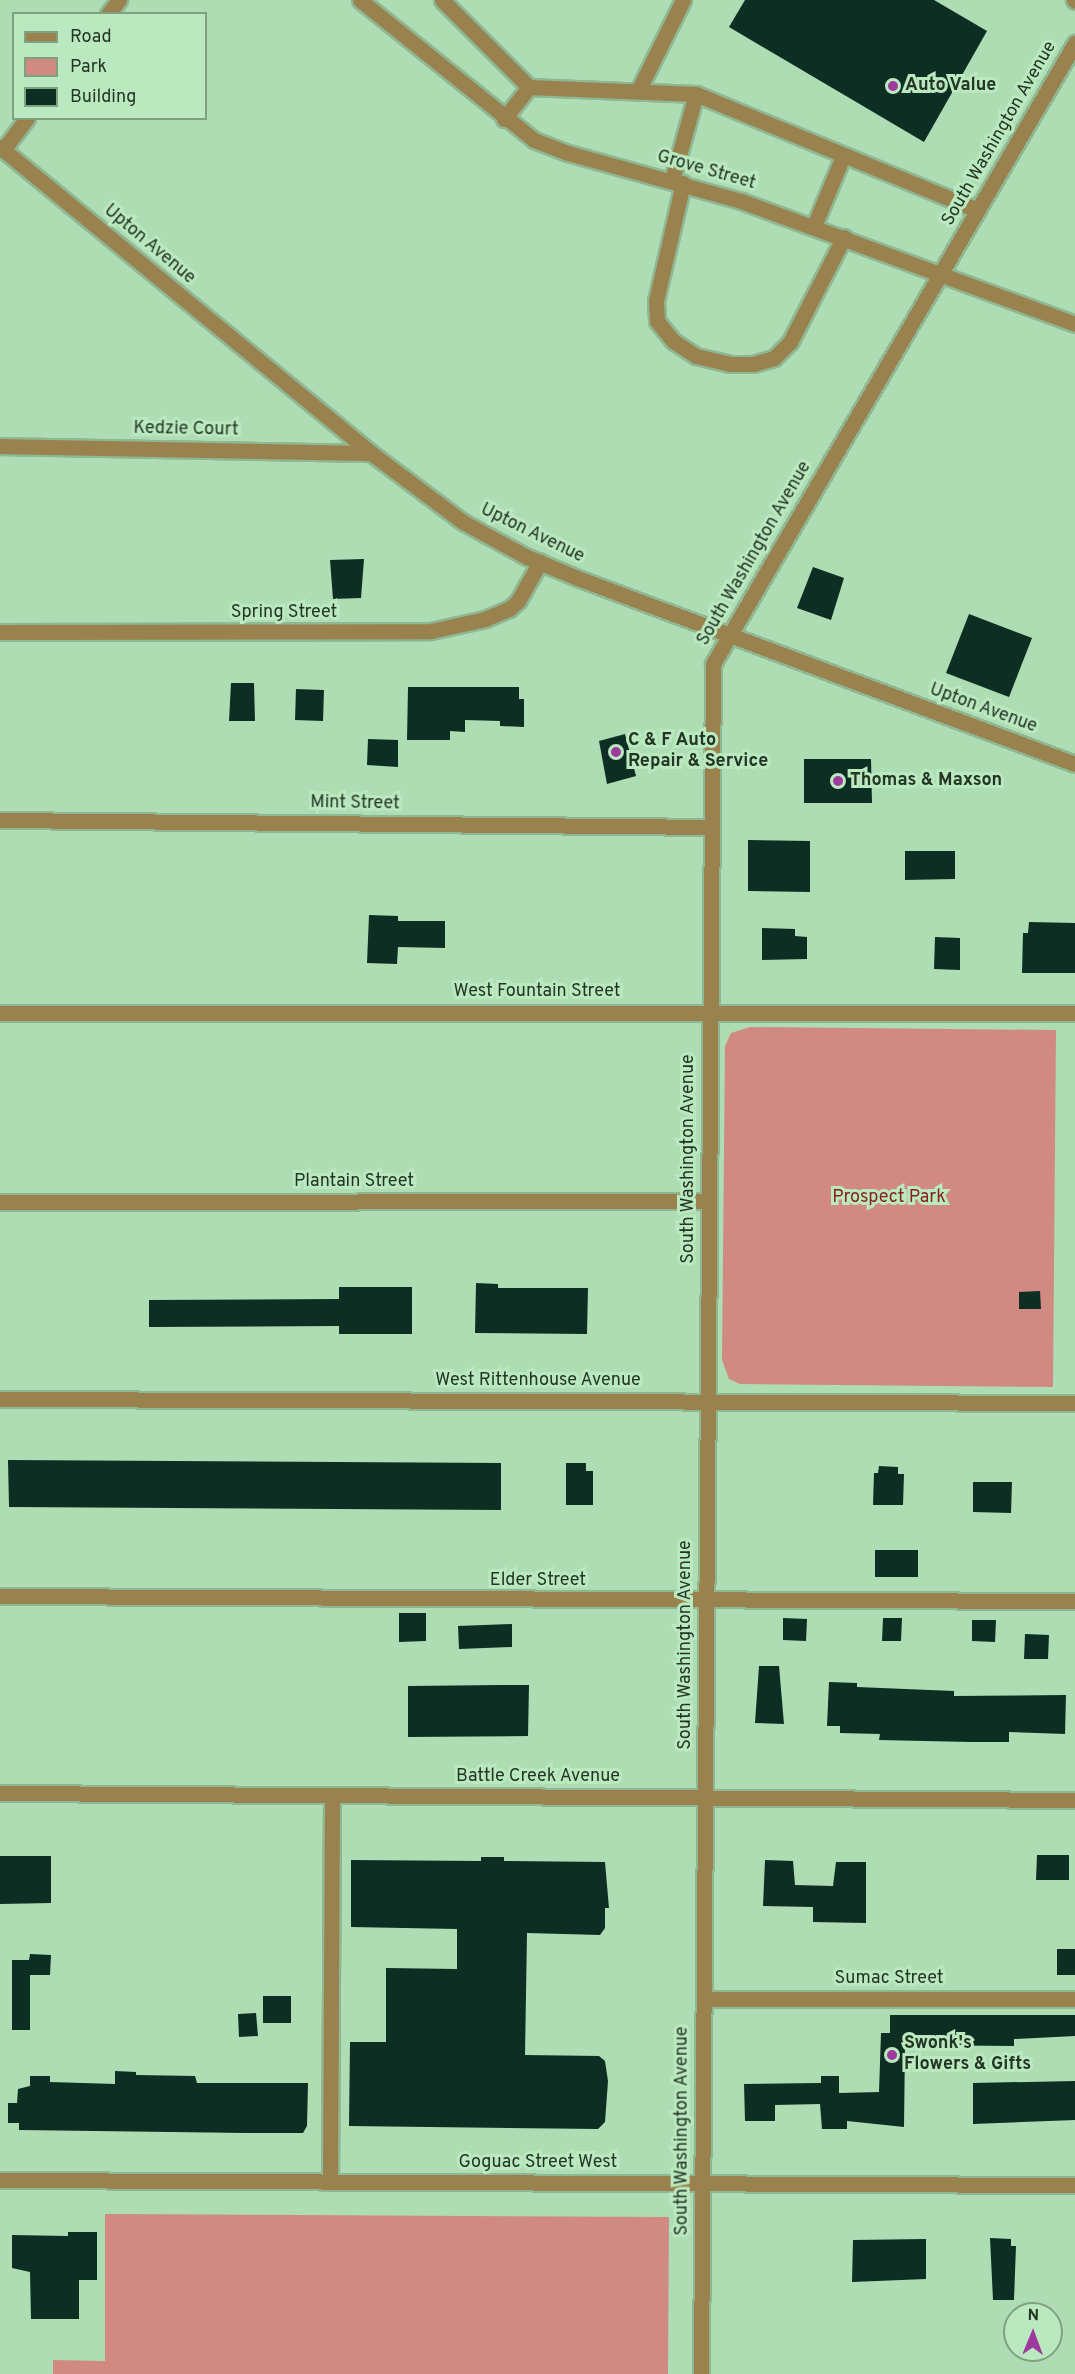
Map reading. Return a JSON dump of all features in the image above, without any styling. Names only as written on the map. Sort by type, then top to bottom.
[{"type":"street","points":[[110,12],[119,0]]},
{"type":"street","name":"Grove Street","points":[[360,0],[504,119],[534,140],[568,153],[677,182],[814,226],[1075,324]]},
{"type":"street","points":[[442,0],[529,87],[696,94],[978,210]]},
{"type":"street","points":[[638,91],[683,0]]},
{"type":"street","name":"South Washington Avenue","points":[[701,2374],[713,664],[1075,43]]},
{"type":"street","points":[[504,119],[529,87]]},
{"type":"street","points":[[696,94],[677,182],[656,311],[657,321],[673,341],[696,356],[730,364],[753,364],[774,358],[790,342],[844,237]]},
{"type":"street","points":[[1,148],[25,120]]},
{"type":"street","name":"Upton Avenue","points":[[1,148],[371,453],[463,522],[540,562],[729,636],[1075,764]]},
{"type":"street","points":[[814,226],[843,156]]},
{"type":"street","name":"Kedzie Court","points":[[0,446],[371,453]]},
{"type":"street","name":"Spring Street","points":[[0,632],[431,631],[485,619],[508,609],[518,601],[540,562]]},
{"type":"street","name":"Mint Street","points":[[0,820],[711,827]]},
{"type":"street","name":"West Fountain Street","points":[[0,1013],[709,1010],[1075,1013]]},
{"type":"street","name":"Plantain Street","points":[[0,1202],[708,1201]]},
{"type":"street","name":"West Rittenhouse Avenue","points":[[0,1399],[1075,1403]]},
{"type":"street","name":"Elder Street","points":[[0,1596],[1075,1601]]},
{"type":"street","name":"Battle Creek Avenue","points":[[0,1792],[1075,1800]]},
{"type":"street","points":[[330,2181],[332,1796]]},
{"type":"street","name":"Sumac Street","points":[[704,1999],[1075,1998]]},
{"type":"street","name":"Goguac Street West","points":[[0,2180],[1075,2185]]},
{"type":"green space","name":"Prospect Park","points":[[750,1027],[1056,1030],[1053,1387],[740,1384],[729,1379],[722,1360],[725,1046],[731,1033]]},
{"type":"green space","points":[[105,2214],[669,2217],[668,2374],[53,2374],[53,2360],[105,2361]]},
{"type":"building","name":"Auto Value","points":[[745,0],[934,0],[987,31],[924,142],[729,27]]},
{"type":"building","points":[[364,559],[361,598],[333,599],[330,560]]},
{"type":"building","points":[[813,567],[844,578],[831,620],[797,608]]},
{"type":"building","points":[[969,614],[1032,638],[1009,697],[946,673]]},
{"type":"building","points":[[231,683],[254,683],[255,721],[229,721]]},
{"type":"building","points":[[408,687],[519,687],[519,699],[524,699],[524,727],[500,726],[500,721],[465,720],[465,732],[450,731],[450,740],[407,740]]},
{"type":"building","points":[[296,689],[324,690],[323,721],[295,720]]},
{"type":"building","name":"C & F Auto Repair & Service","points":[[625,734],[636,776],[607,784],[599,741]]},
{"type":"building","points":[[368,739],[398,740],[398,767],[367,765]]},
{"type":"building","name":"Thomas & Maxson","points":[[804,759],[871,759],[872,803],[804,803]]},
{"type":"building","points":[[748,840],[810,841],[810,892],[748,891]]},
{"type":"building","points":[[905,851],[955,851],[955,879],[905,880]]},
{"type":"building","points":[[369,915],[398,916],[398,921],[445,921],[445,948],[398,947],[397,964],[367,963]]},
{"type":"building","points":[[1029,922],[1075,923],[1075,973],[1022,973],[1023,933],[1028,933]]},
{"type":"building","points":[[762,928],[795,929],[795,936],[807,937],[807,959],[762,960]]},
{"type":"building","points":[[935,937],[960,938],[960,970],[934,969]]},
{"type":"building","points":[[476,1283],[498,1284],[498,1288],[588,1288],[587,1334],[475,1333]]},
{"type":"building","points":[[339,1287],[412,1287],[412,1334],[339,1334],[339,1326],[149,1327],[149,1300],[339,1299]]},
{"type":"building","points":[[1040,1291],[1041,1309],[1019,1309],[1019,1292]]},
{"type":"building","points":[[8,1460],[501,1463],[501,1510],[9,1507]]},
{"type":"building","points":[[566,1463],[586,1463],[586,1471],[593,1471],[593,1505],[566,1505]]},
{"type":"building","points":[[879,1466],[898,1467],[898,1474],[904,1474],[903,1505],[873,1505],[874,1473],[878,1473]]},
{"type":"building","points":[[973,1482],[1012,1482],[1011,1513],[973,1512]]},
{"type":"building","points":[[875,1550],[918,1550],[918,1577],[875,1577]]},
{"type":"building","points":[[399,1613],[426,1613],[426,1641],[399,1642]]},
{"type":"building","points":[[783,1618],[807,1619],[806,1641],[783,1640]]},
{"type":"building","points":[[883,1618],[902,1618],[901,1641],[882,1641]]},
{"type":"building","points":[[972,1620],[996,1620],[995,1642],[972,1641]]},
{"type":"building","points":[[512,1624],[512,1647],[459,1649],[458,1626]]},
{"type":"building","points":[[1025,1634],[1049,1635],[1048,1659],[1024,1659]]},
{"type":"building","points":[[759,1666],[779,1666],[784,1724],[755,1723]]},
{"type":"building","points":[[829,1682],[857,1683],[857,1687],[954,1691],[954,1696],[1066,1695],[1065,1734],[1009,1732],[1009,1742],[971,1742],[879,1740],[880,1734],[840,1733],[840,1726],[827,1726]]},
{"type":"building","points":[[529,1685],[528,1736],[408,1737],[408,1686]]},
{"type":"building","points":[[1037,1855],[1069,1855],[1069,1880],[1036,1880]]},
{"type":"building","points":[[0,1856],[51,1856],[51,1903],[0,1904]]},
{"type":"building","points":[[481,1857],[504,1857],[504,1861],[605,1862],[609,1908],[605,1908],[605,1928],[600,1935],[527,1933],[525,2055],[599,2056],[605,2061],[608,2081],[605,2122],[598,2129],[349,2126],[350,2042],[386,2042],[386,1968],[457,1969],[457,1929],[351,1927],[351,1860],[481,1861]]},
{"type":"building","points":[[765,1860],[793,1861],[795,1885],[833,1886],[836,1862],[866,1862],[866,1923],[813,1922],[813,1907],[763,1906]]},
{"type":"building","points":[[1057,1949],[1075,1949],[1075,1975],[1057,1975]]},
{"type":"building","points":[[30,1954],[51,1955],[50,1975],[30,1975],[30,2030],[12,2030],[12,1960],[29,1960]]},
{"type":"building","points":[[263,1996],[291,1996],[291,2023],[263,2023]]},
{"type":"building","points":[[256,2013],[258,2036],[239,2037],[238,2014]]},
{"type":"building","points":[[890,2015],[1075,2015],[1075,2036],[1014,2039],[1014,2046],[905,2045],[904,2127],[847,2121],[847,2129],[822,2129],[820,2104],[775,2105],[775,2121],[745,2121],[744,2084],[821,2083],[821,2076],[839,2076],[839,2093],[879,2092],[881,2033],[890,2033]]},
{"type":"building","points":[[115,2071],[136,2072],[136,2075],[195,2076],[197,2083],[308,2083],[307,2126],[303,2133],[246,2133],[19,2130],[19,2123],[8,2123],[8,2103],[17,2103],[18,2089],[30,2086],[30,2076],[50,2076],[50,2082],[115,2084]]},
{"type":"building","points":[[1075,2081],[1075,2120],[973,2124],[973,2083]]},
{"type":"building","points":[[68,2232],[97,2232],[97,2280],[79,2280],[79,2319],[31,2319],[30,2272],[12,2268],[12,2235],[68,2236]]},
{"type":"building","points":[[990,2238],[1011,2239],[1011,2246],[1016,2246],[1014,2300],[993,2300]]},
{"type":"building","points":[[926,2239],[926,2279],[852,2282],[853,2240]]},
{"type":"place","name":"Auto Value","points":[[893,86]]},
{"type":"place","name":"C & F Auto Repair & Service","points":[[616,752]]},
{"type":"place","name":"Thomas & Maxson","points":[[838,781]]},
{"type":"place","name":"Swonk's Flowers & Gifts","points":[[892,2055]]}]
